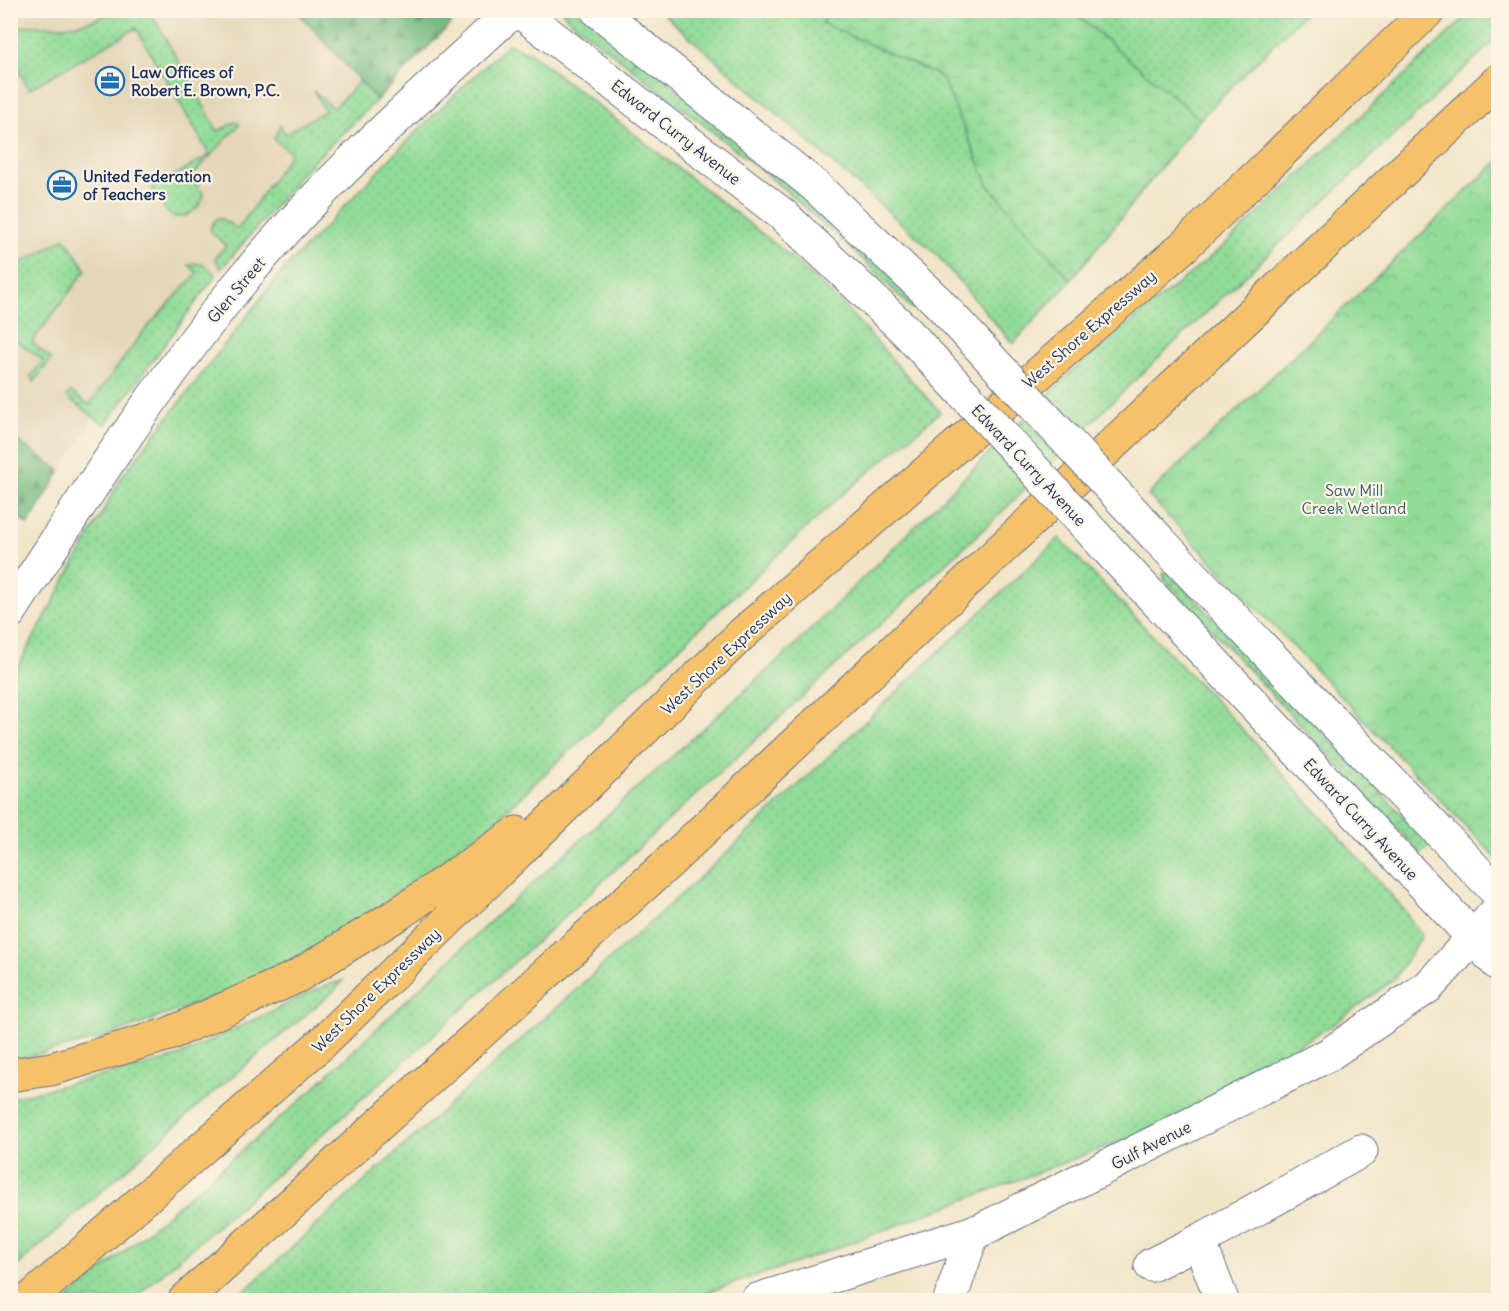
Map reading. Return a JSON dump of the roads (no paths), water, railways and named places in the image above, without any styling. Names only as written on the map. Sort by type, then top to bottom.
[{"type":"highway","name":"West Shore Expressway","points":[[29,1300],[322,1043],[741,635],[1184,246],[1429,10]]},
{"type":"highway","points":[[185,1300],[666,865],[1498,81]]},
{"type":"highway","points":[[10,1075],[51,1069],[169,1034],[296,977],[398,914],[516,834],[741,635]]},
{"type":"street","name":"Edward Curry Avenue","points":[[516,10],[783,214],[905,330],[1498,964]]},
{"type":"street","name":"Glen Street","points":[[10,612],[156,390],[245,277],[342,170],[516,10]]},
{"type":"street","points":[[597,10],[814,185],[937,301],[1160,542],[1498,893]]},
{"type":"street","name":"Gulf Avenue","points":[[757,1300],[973,1232],[1328,1055],[1429,986],[1498,910]]},
{"type":"street","points":[[1151,1265],[1199,1241],[1361,1150]]},
{"type":"street","points":[[950,1300],[973,1232]]},
{"type":"street","points":[[1199,1241],[1222,1300]]},
{"type":"place","name":"Law Offices of Robert E. Brown, P.C.","points":[[110,81]]},
{"type":"place","name":"United Federation of Teachers","points":[[62,185]]},
{"type":"park label","name":"Saw Mill Creek Wetland","points":[[1354,499]]}]
